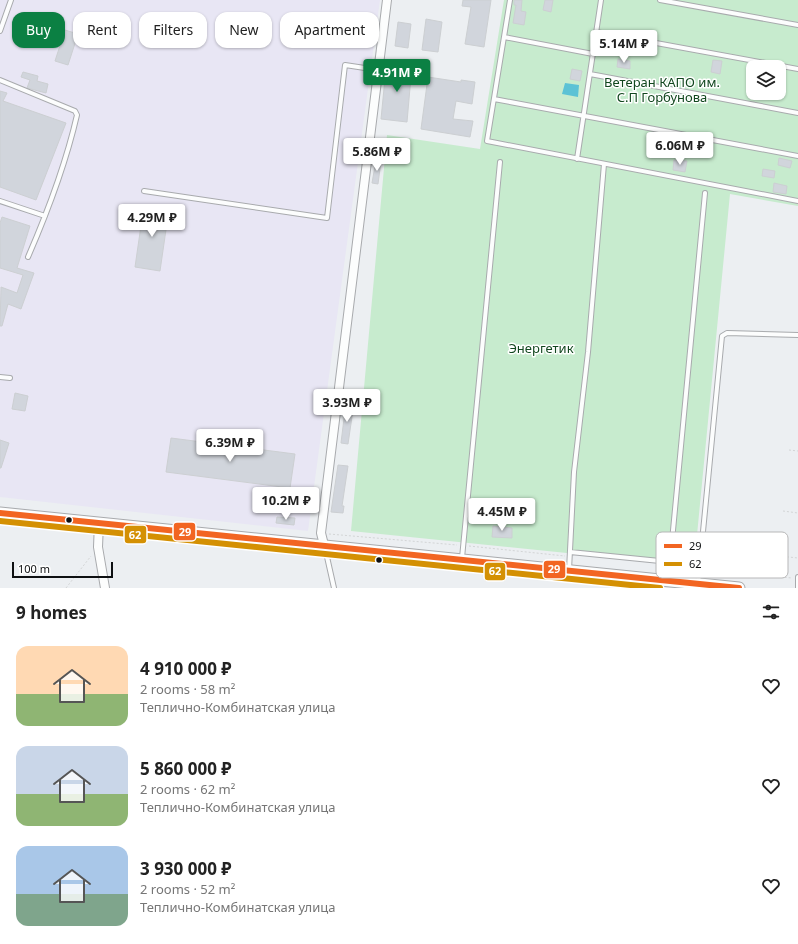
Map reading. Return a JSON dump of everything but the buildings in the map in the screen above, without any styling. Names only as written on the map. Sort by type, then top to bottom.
[{"type":"main road","points":[[0,513],[739,588]]},
{"type":"street","points":[[324,545],[320,533],[387,0]]},
{"type":"street","points":[[99,523],[98,547],[105,588]]},
{"type":"lane","points":[[0,31],[11,0]]},
{"type":"lane","points":[[510,0],[488,141],[798,201]]},
{"type":"lane","points":[[577,159],[601,0]]},
{"type":"lane","points":[[660,0],[798,25]]},
{"type":"lane","points":[[596,32],[798,69]]},
{"type":"lane","points":[[504,37],[593,54]]},
{"type":"lane","points":[[144,191],[327,218],[345,65],[378,70]]},
{"type":"lane","points":[[590,74],[798,113]]},
{"type":"lane","points":[[0,80],[75,111],[77,115],[73,134],[45,216],[28,256]]},
{"type":"lane","points":[[494,99],[798,156]]},
{"type":"lane","points":[[462,561],[500,162]]},
{"type":"lane","points":[[569,570],[574,472],[588,352],[604,164]]},
{"type":"lane","points":[[673,532],[705,193]]},
{"type":"lane","points":[[0,201],[45,216]]},
{"type":"lane","points":[[703,532],[722,336],[727,333],[798,335]]},
{"type":"lane","points":[[0,377],[10,378]]},
{"type":"lane","points":[[324,545],[334,588]]},
{"type":"lane","points":[[570,554],[656,561]]},
{"type":"lane","points":[[698,578],[698,584]]},
{"type":"lane","points":[[798,578],[798,588]]},
{"type":"path","points":[[789,450],[798,451]]},
{"type":"path","points":[[783,511],[798,513]]},
{"type":"path","points":[[320,533],[570,554]]},
{"type":"path","points":[[66,588],[98,547]]},
{"type":"path","points":[[788,557],[798,558]]},
{"type":"path","points":[[788,577],[798,578]]},
{"type":"shaded area","points":[[0,0],[380,0],[378,12],[280,12],[280,48],[373,48],[308,531],[0,497]]},
{"type":"green space","name":"Энергетик","points":[[504,0],[798,0],[798,206],[730,194],[697,532],[656,532],[656,562],[351,531],[387,135],[480,149]]},
{"type":"water","points":[[565,83],[579,85],[578,97],[562,94]]},
{"type":"transit line","name":"29","points":[[0,513],[739,588]]},
{"type":"transit line","name":"62","points":[[0,521],[660,588]]},
{"type":"park label","name":"Ветеран КАПО им. С.П Горбунова","points":[[662,90]]}]
